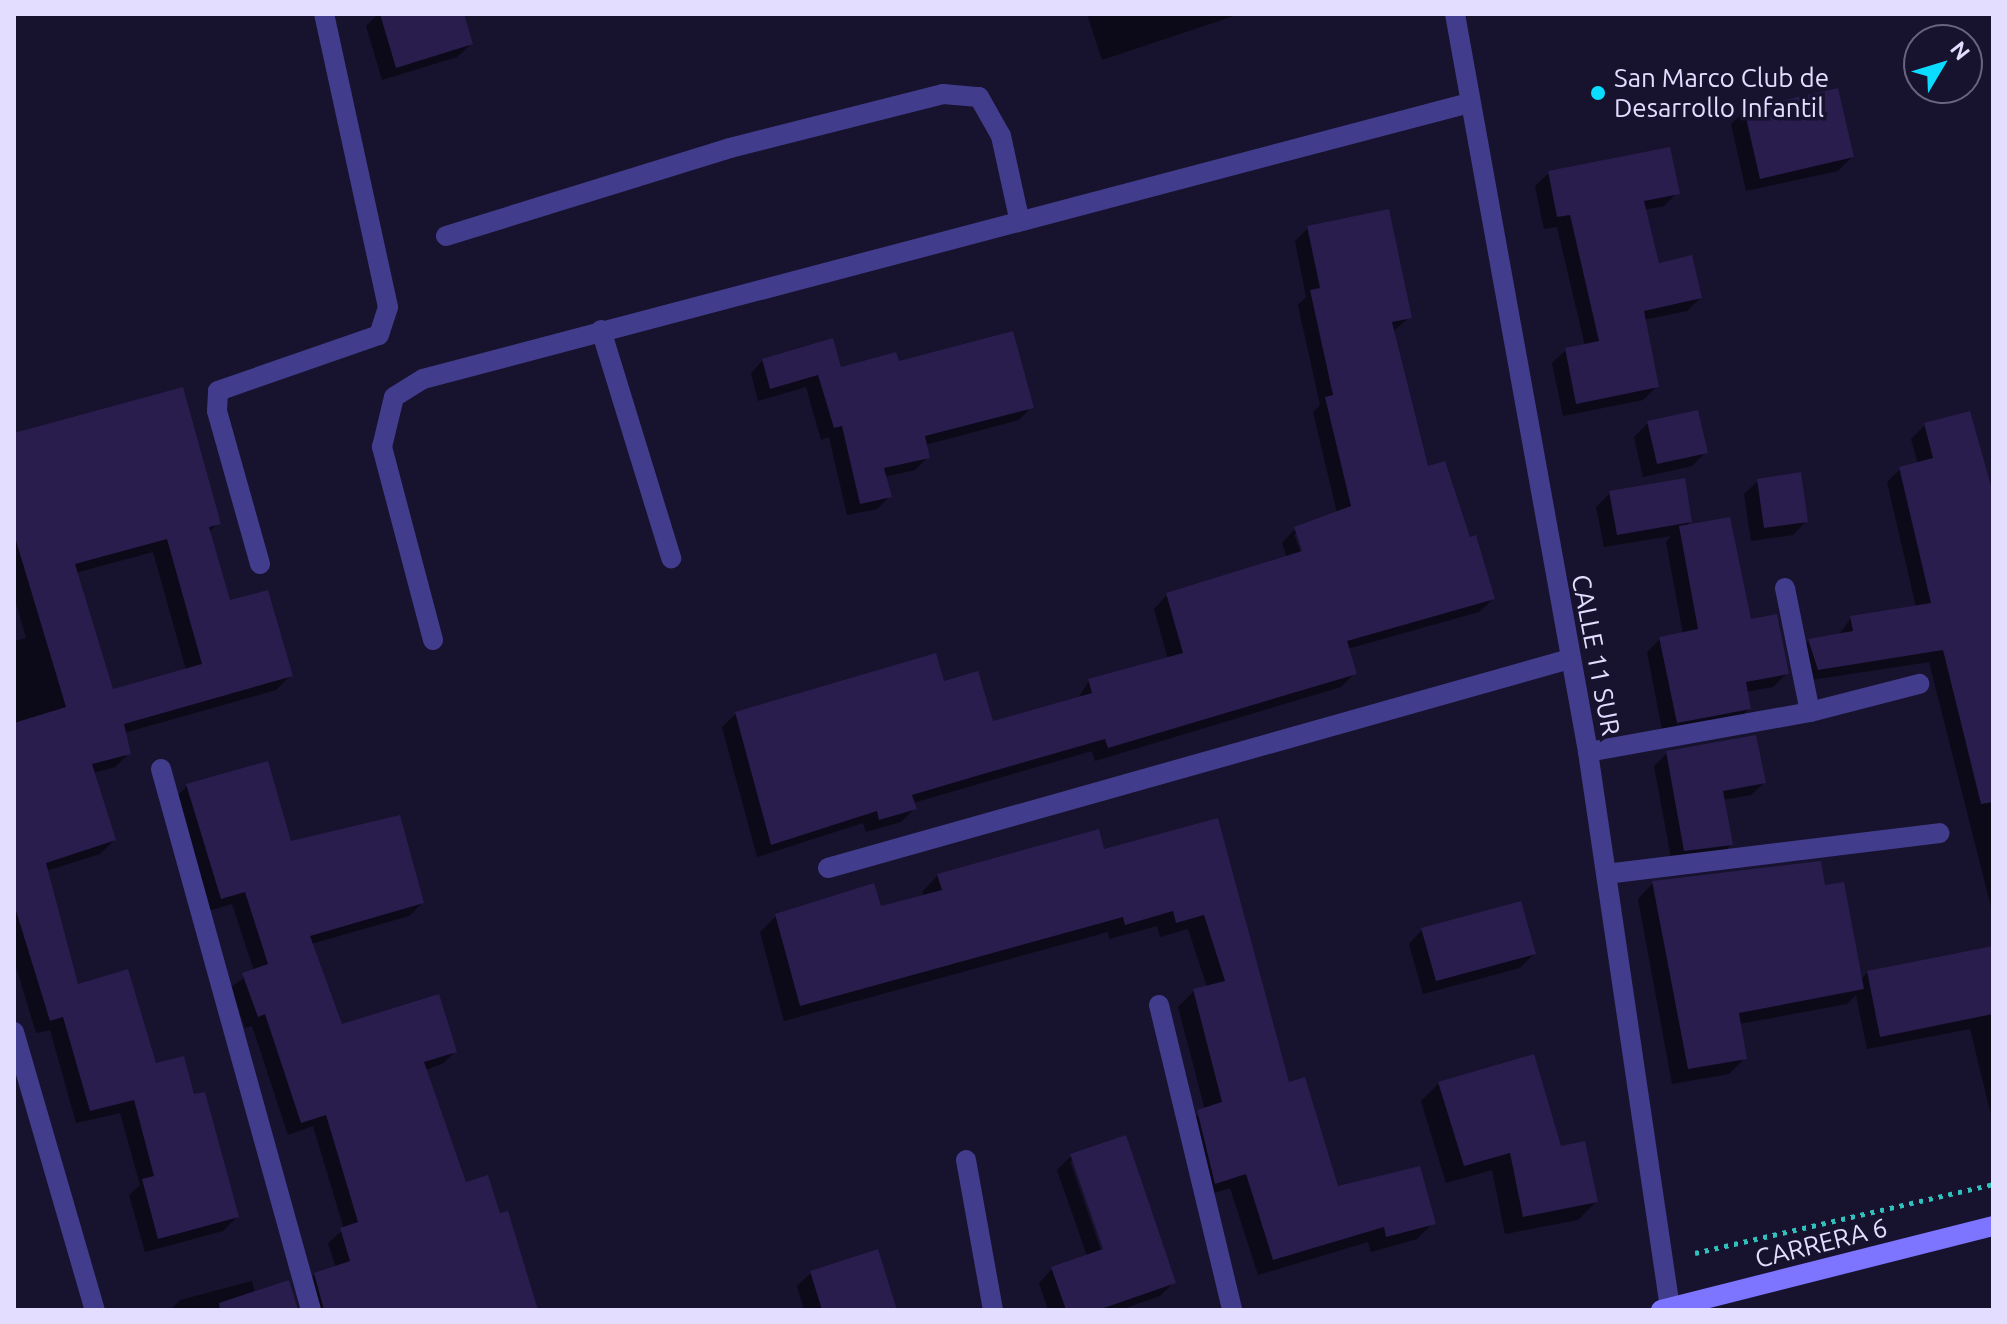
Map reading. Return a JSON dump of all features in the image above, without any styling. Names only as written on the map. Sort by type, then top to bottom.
[{"type":"main road","name":"CARRERA 6","points":[[1666,1309],[1993,1226]]},
{"type":"street","points":[[260,564],[217,411],[218,391],[379,335],[388,307],[324,14]]},
{"type":"street","name":"CALLE 11 SUR","points":[[1455,14],[1588,752],[1666,1309]]},
{"type":"street","points":[[446,236],[730,148],[943,94],[979,97],[1001,136],[1019,218]]},
{"type":"street","points":[[433,640],[382,447],[394,397],[423,379],[1019,218],[1469,103]]},
{"type":"street","points":[[601,330],[671,558]]},
{"type":"street","points":[[1785,588],[1810,712]]},
{"type":"street","points":[[828,868],[1570,659]]},
{"type":"street","points":[[1588,752],[1810,712],[1919,684]]},
{"type":"street","points":[[161,769],[311,1310]]},
{"type":"street","points":[[1606,874],[1939,833]]},
{"type":"street","points":[[1159,1005],[1232,1310]]},
{"type":"street","points":[[14,1032],[95,1310]]},
{"type":"street","points":[[966,1160],[993,1310]]},
{"type":"building","points":[[380,14],[464,14],[473,44],[396,68]]},
{"type":"building","points":[[1838,88],[1854,157],[1760,179],[1744,109]]},
{"type":"building","points":[[1670,147],[1680,194],[1644,201],[1659,263],[1692,255],[1702,298],[1644,311],[1659,387],[1576,404],[1565,348],[1599,341],[1570,215],[1557,217],[1548,171]]},
{"type":"building","points":[[1389,209],[1412,318],[1392,322],[1428,466],[1445,461],[1470,537],[1476,535],[1495,599],[1347,641],[1357,674],[1108,748],[1105,739],[983,774],[912,795],[917,809],[879,820],[877,811],[771,845],[735,712],[936,653],[944,681],[978,671],[993,721],[1092,693],[1088,679],[1183,653],[1166,593],[1302,551],[1294,527],[1351,506],[1325,397],[1333,395],[1310,290],[1320,288],[1307,226]]},
{"type":"building","points":[[1013,331],[1034,408],[925,436],[930,458],[884,468],[892,497],[860,504],[842,426],[834,428],[818,375],[770,389],[762,359],[833,338],[841,367],[896,352],[899,361]]},
{"type":"building","points":[[183,387],[221,524],[209,527],[230,600],[268,590],[293,676],[124,724],[131,754],[92,764],[116,840],[46,863],[78,984],[128,969],[156,1063],[184,1056],[194,1094],[205,1092],[239,1217],[158,1239],[142,1179],[154,1176],[134,1100],[90,1111],[63,1017],[50,1021],[14,904],[14,723],[66,707],[14,534],[14,433]],"holes":[[[167,539],[202,664],[113,689],[75,564]]]},
{"type":"building","points":[[1698,410],[1708,453],[1657,464],[1647,421]]},
{"type":"building","points":[[1970,411],[1993,493],[1993,802],[1981,804],[1943,650],[1818,670],[1808,639],[1853,631],[1850,616],[1931,603],[1899,467],[1933,458],[1924,423]]},
{"type":"building","points":[[1801,472],[1808,522],[1764,528],[1757,479]]},
{"type":"building","points":[[1685,478],[1692,522],[1617,535],[1609,491]]},
{"type":"building","points":[[1730,517],[1751,619],[1777,614],[1789,674],[1746,682],[1751,709],[1677,723],[1659,637],[1698,629],[1679,526]]},
{"type":"building","points":[[1756,735],[1766,783],[1723,791],[1733,845],[1684,851],[1666,751]]},
{"type":"building","points":[[268,761],[291,841],[400,815],[424,903],[310,936],[342,1024],[439,994],[457,1052],[424,1062],[466,1182],[488,1175],[500,1213],[508,1211],[538,1310],[324,1310],[314,1273],[350,1261],[340,1228],[358,1222],[326,1115],[301,1123],[265,1014],[258,1017],[242,973],[268,964],[245,892],[221,899],[186,784]]},
{"type":"building","points":[[1218,818],[1289,1082],[1305,1077],[1338,1186],[1420,1166],[1436,1224],[1386,1237],[1384,1227],[1273,1260],[1246,1174],[1215,1184],[1197,1110],[1222,1102],[1193,989],[1225,981],[1204,915],[1176,923],[1173,911],[1125,925],[1123,917],[800,1006],[775,914],[874,883],[881,906],[942,890],[937,874],[1099,829],[1104,849]]},
{"type":"building","points":[[1821,861],[1825,885],[1844,882],[1864,989],[1739,1013],[1747,1059],[1688,1069],[1652,881]]},
{"type":"building","points":[[1521,901],[1536,954],[1436,981],[1421,928]]},
{"type":"building","points":[[1993,946],[1993,1014],[1880,1037],[1867,971]]},
{"type":"building","points":[[1534,1054],[1561,1146],[1585,1141],[1598,1202],[1523,1217],[1510,1153],[1464,1166],[1438,1082]]},
{"type":"building","points":[[1126,1135],[1176,1283],[1098,1310],[1066,1310],[1051,1267],[1103,1249],[1070,1154]]},
{"type":"building","points":[[878,1249],[897,1310],[822,1310],[810,1271]]},
{"type":"building","points":[[289,1280],[298,1310],[220,1310],[219,1303]]},
{"type":"place","name":"San Marco Club de Desarrollo Infantil","points":[[1598,93]]}]
